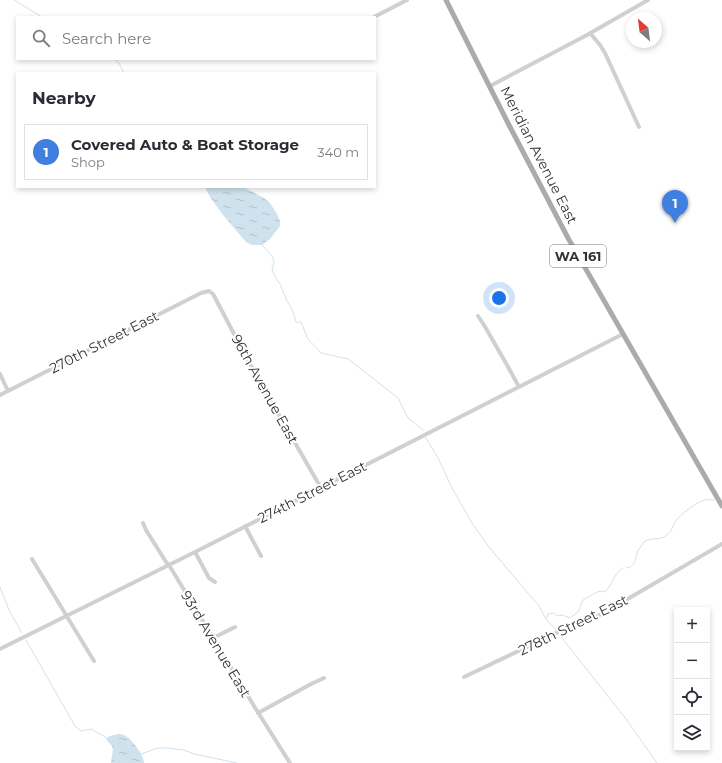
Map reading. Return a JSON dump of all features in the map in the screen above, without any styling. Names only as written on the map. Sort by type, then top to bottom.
[{"type":"main road","name":"Meridian Avenue East","points":[[446,0],[584,266],[722,506]]},
{"type":"street","points":[[376,16],[407,0]]},
{"type":"street","points":[[490,86],[590,33],[648,0]]},
{"type":"street","points":[[590,33],[605,53],[639,127]]},
{"type":"street","name":"270th Street East","points":[[0,395],[201,293],[209,291]]},
{"type":"street","name":"96th Avenue East","points":[[209,291],[321,488]]},
{"type":"street","points":[[478,316],[519,388]]},
{"type":"street","name":"274th Street East","points":[[0,649],[195,552],[623,334]]},
{"type":"street","points":[[0,374],[8,391]]},
{"type":"street","name":"93rd Avenue East","points":[[143,524],[290,763]]},
{"type":"street","points":[[245,526],[261,556]]},
{"type":"street","name":"278th Street East","points":[[464,677],[554,634],[607,611],[722,544]]},
{"type":"street","points":[[195,552],[209,578],[215,582]]},
{"type":"street","points":[[32,559],[94,661]]},
{"type":"street","points":[[213,638],[235,627]]},
{"type":"street","points":[[258,713],[324,678]]},
{"type":"water","points":[[206,188],[245,188],[264,198],[270,203],[277,214],[280,221],[280,226],[270,239],[262,245],[252,245],[246,242],[210,197]]},
{"type":"water","points":[[118,734],[124,735],[133,743],[140,751],[144,763],[111,763],[113,749],[106,739],[110,736]]},
{"type":"waterway","points":[[14,0],[40,16]]},
{"type":"waterway","points":[[115,60],[119,63],[124,72]]},
{"type":"waterway","points":[[262,245],[272,256],[274,262],[272,270],[274,275],[292,309],[296,322],[301,322],[308,339],[321,353],[348,359],[398,398],[408,418],[423,430]]},
{"type":"waterway","points":[[426,438],[472,523],[488,546],[539,606],[546,619],[556,630]]},
{"type":"waterway","points":[[626,567],[631,567],[634,564],[638,552],[644,542],[667,535],[675,522],[697,503],[701,501],[714,500]]},
{"type":"waterway","points":[[547,618],[548,614],[553,613],[557,616],[562,615],[570,618],[578,612],[583,600],[597,592],[605,592],[617,573],[623,568]]},
{"type":"waterway","points":[[0,587],[9,610],[22,633]]},
{"type":"waterway","points":[[558,633],[626,719],[657,763]]},
{"type":"waterway","points":[[26,640],[75,726],[81,731],[91,729],[107,738]]},
{"type":"waterway","points":[[141,754],[158,748],[167,748],[184,750],[194,754],[237,763]]},
{"type":"place","name":"Covered Auto & Boat Storage","points":[[675,223]]}]
